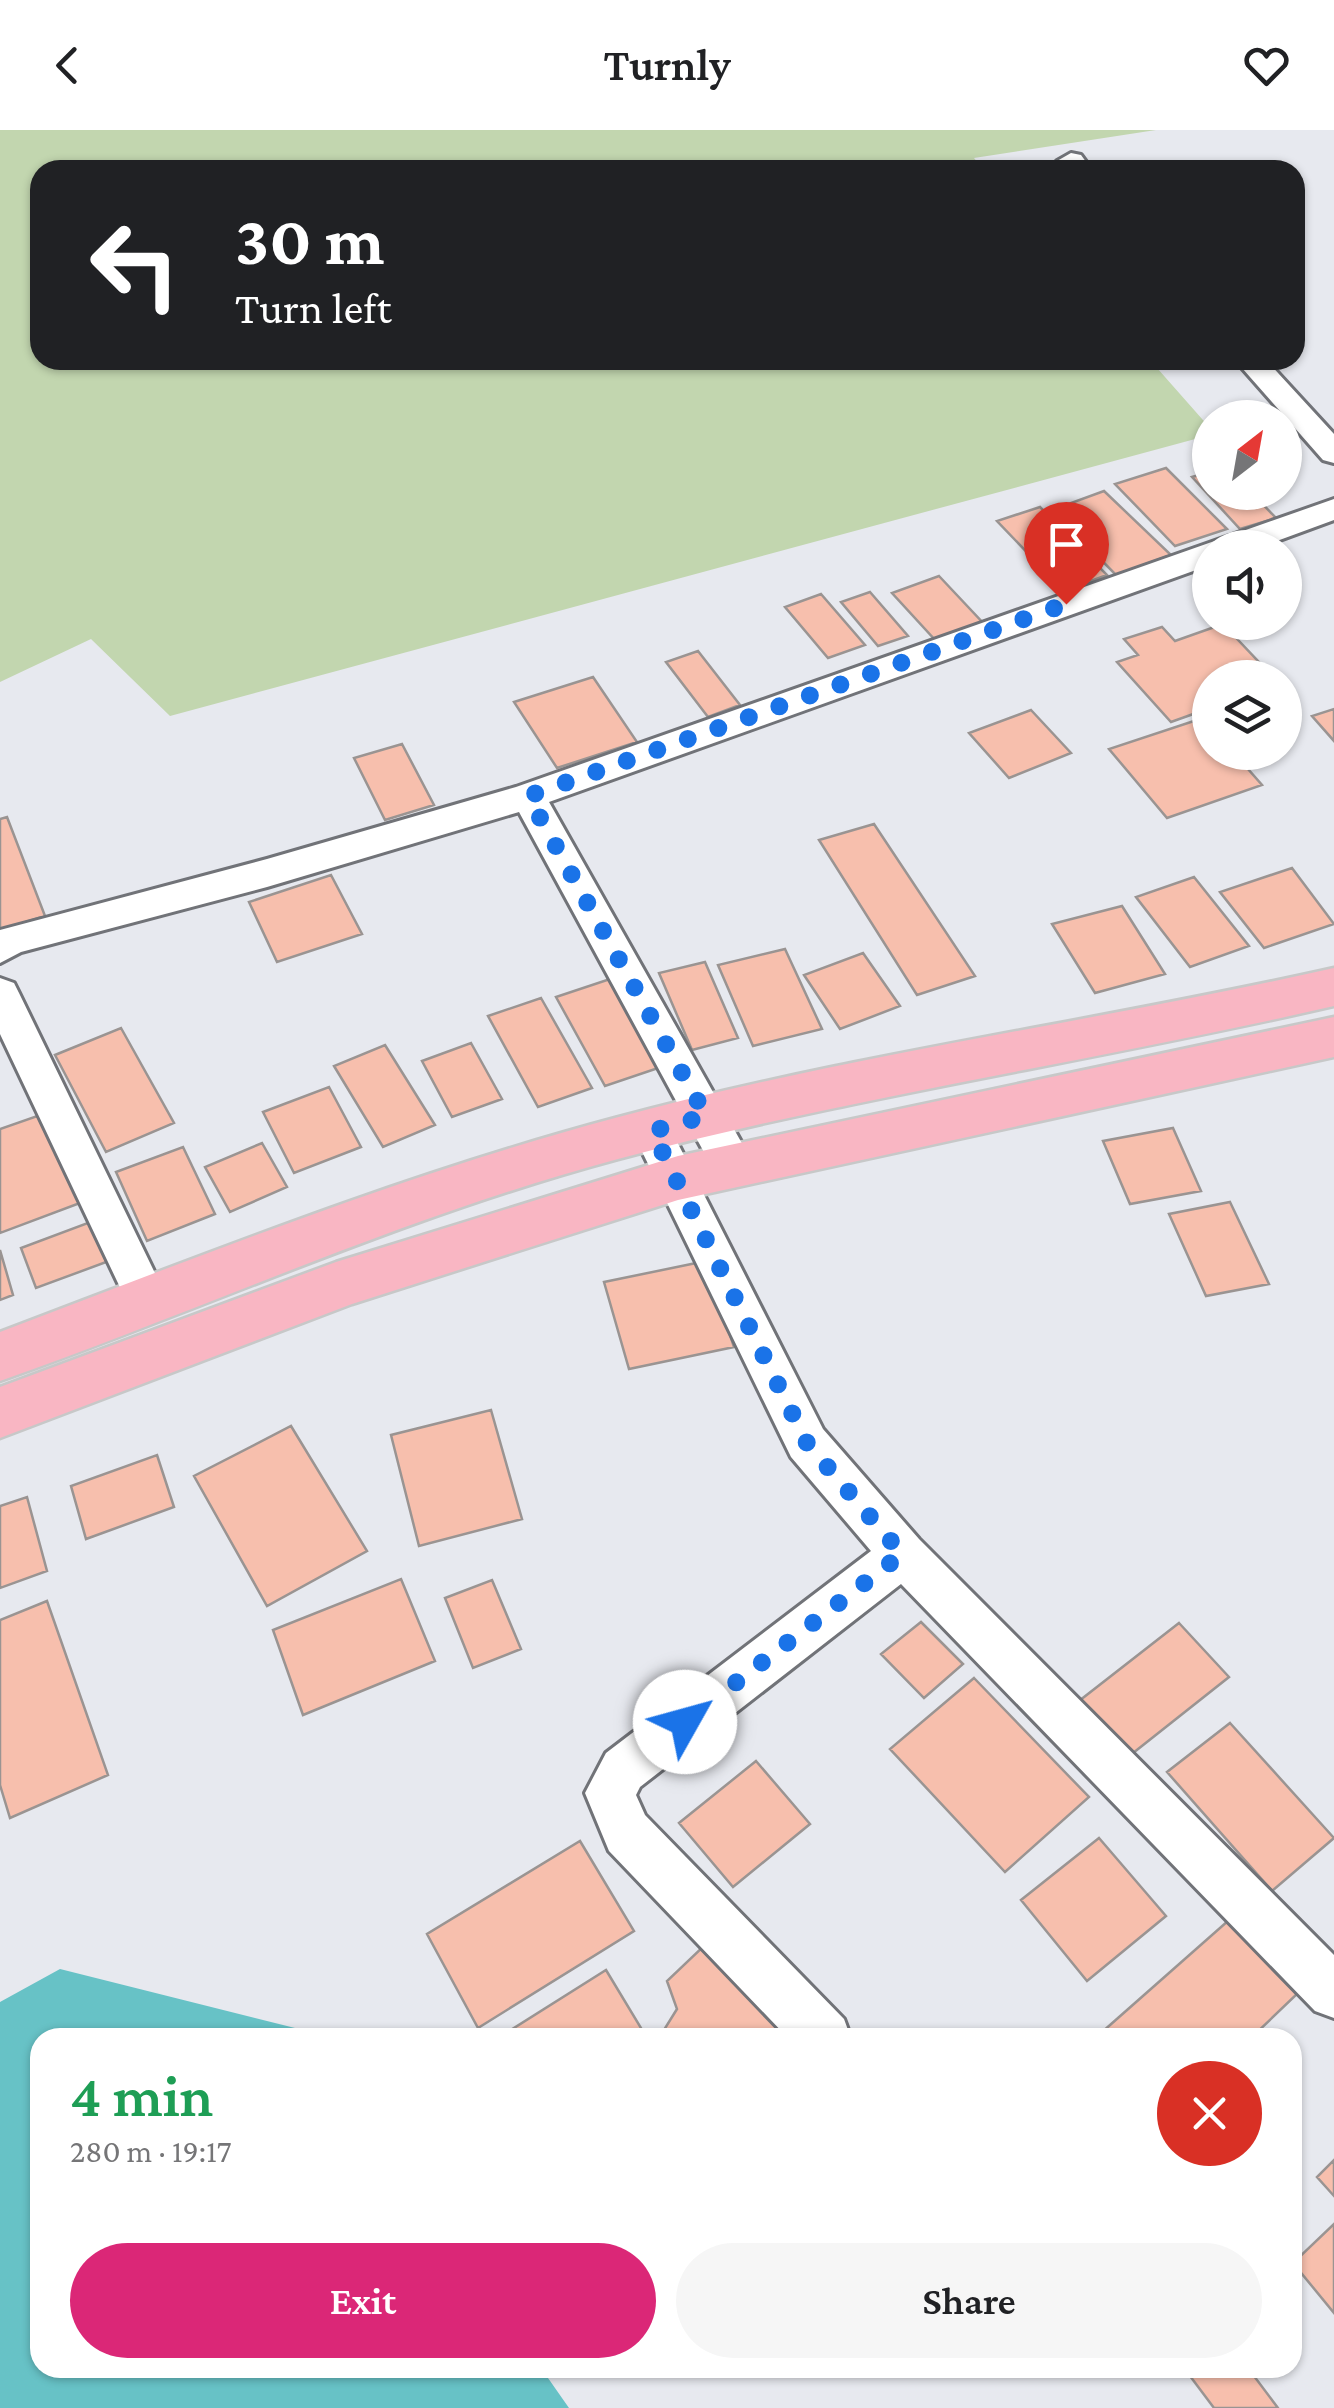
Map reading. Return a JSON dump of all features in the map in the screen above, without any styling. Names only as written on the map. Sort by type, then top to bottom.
[{"type":"main road","points":[[0,1357],[370,1216],[706,1116],[1208,1017],[1334,987]]},
{"type":"main road","points":[[0,1412],[178,1341],[589,1202],[678,1178],[1334,1036]]},
{"type":"street","points":[[1259,370],[1334,453]]},
{"type":"street","points":[[1276,530],[1334,509]]},
{"type":"street","points":[[0,948],[9,941],[528,796],[1192,559]]},
{"type":"street","points":[[528,796],[733,1166]]},
{"type":"street","points":[[0,993],[147,1300]]},
{"type":"street","points":[[652,1131],[807,1443],[902,1554],[1334,1992]]},
{"type":"street","points":[[814,2028],[626,1833],[610,1794],[623,1770],[902,1554]]},
{"type":"green space","points":[[0,130],[1156,130],[976,160],[30,160],[30,370],[1159,370],[1192,408],[1192,440],[170,716],[91,639],[0,682]]},
{"type":"water","points":[[60,1969],[295,2028],[30,2028],[30,2378],[548,2378],[569,2408],[0,2408],[0,2002]]},
{"type":"building","points":[[1166,468],[1192,494],[1192,510],[1208,510],[1227,529],[1192,530],[1192,540],[1175,546],[1115,484]]},
{"type":"building","points":[[1104,491],[1171,555],[1116,575],[1052,510]]},
{"type":"building","points":[[1040,507],[1107,575],[1064,591],[997,521]]},
{"type":"building","points":[[1222,510],[1268,510],[1276,518],[1240,529]]},
{"type":"building","points":[[939,576],[985,625],[937,642],[892,593]]},
{"type":"building","points":[[870,592],[908,636],[878,646],[841,602]]},
{"type":"building","points":[[821,594],[865,645],[828,658],[785,607]]},
{"type":"building","points":[[1162,627],[1175,641],[1192,635],[1192,640],[1238,640],[1257,660],[1192,660],[1192,714],[1171,722],[1117,662],[1138,655],[1124,639]]},
{"type":"building","points":[[698,651],[740,705],[708,717],[666,662]]},
{"type":"building","points":[[593,677],[637,742],[557,768],[514,702]]},
{"type":"building","points":[[1334,709],[1334,741],[1312,716]]},
{"type":"building","points":[[1031,710],[1071,753],[1009,778],[969,733]]},
{"type":"building","points":[[1192,722],[1192,770],[1249,770],[1262,785],[1167,818],[1109,749]]},
{"type":"building","points":[[402,744],[434,805],[385,820],[354,758]]},
{"type":"building","points":[[7,817],[45,916],[0,930],[0,819]]},
{"type":"building","points":[[874,824],[975,976],[917,995],[819,840]]},
{"type":"building","points":[[1292,868],[1334,924],[1264,948],[1220,892]]},
{"type":"building","points":[[331,875],[362,934],[277,962],[249,902]]},
{"type":"building","points":[[1194,877],[1249,946],[1190,967],[1136,897]]},
{"type":"building","points":[[1122,906],[1165,974],[1095,993],[1052,924]]},
{"type":"building","points":[[785,949],[822,1029],[753,1046],[718,965]]},
{"type":"building","points":[[863,953],[900,1006],[840,1029],[804,975]]},
{"type":"building","points":[[705,962],[738,1038],[692,1050],[659,973]]},
{"type":"building","points":[[619,976],[670,1064],[605,1086],[556,997]]},
{"type":"building","points":[[541,998],[592,1088],[538,1107],[488,1016]]},
{"type":"building","points":[[121,1028],[174,1123],[106,1152],[55,1055]]},
{"type":"building","points":[[471,1043],[502,1099],[452,1117],[422,1061]]},
{"type":"building","points":[[385,1045],[435,1125],[383,1147],[334,1066]]},
{"type":"building","points":[[329,1087],[361,1147],[294,1173],[263,1112]]},
{"type":"building","points":[[43,1114],[80,1203],[0,1233],[0,1129]]},
{"type":"building","points":[[1173,1128],[1201,1191],[1130,1204],[1103,1141]]},
{"type":"building","points":[[262,1143],[287,1187],[230,1212],[205,1167]]},
{"type":"building","points":[[183,1147],[215,1214],[147,1241],[116,1172]]},
{"type":"building","points":[[1230,1202],[1269,1284],[1206,1296],[1169,1214]]},
{"type":"building","points":[[101,1218],[117,1258],[36,1288],[21,1248]]},
{"type":"building","points":[[0,1250],[13,1295],[0,1300]]},
{"type":"building","points":[[706,1261],[734,1347],[629,1369],[604,1282]]},
{"type":"building","points":[[491,1410],[522,1519],[419,1546],[391,1435]]},
{"type":"building","points":[[291,1426],[367,1551],[267,1606],[194,1476]]},
{"type":"building","points":[[157,1455],[174,1507],[86,1539],[71,1486]]},
{"type":"building","points":[[27,1497],[47,1571],[0,1588],[0,1506]]},
{"type":"building","points":[[401,1579],[435,1661],[303,1715],[273,1630]]},
{"type":"building","points":[[492,1580],[521,1649],[473,1668],[445,1598]]},
{"type":"building","points":[[47,1601],[108,1775],[10,1818],[0,1785],[0,1620]]},
{"type":"building","points":[[921,1622],[963,1664],[924,1698],[881,1654]]},
{"type":"building","points":[[1179,1623],[1229,1677],[1128,1757],[1079,1701]]},
{"type":"building","points":[[974,1678],[1089,1797],[1005,1872],[890,1749]]},
{"type":"building","points":[[1230,1723],[1334,1838],[1272,1891],[1167,1772]]},
{"type":"building","points":[[756,1761],[810,1824],[733,1887],[679,1823]]},
{"type":"building","points":[[1099,1838],[1166,1916],[1087,1981],[1021,1900]]},
{"type":"building","points":[[580,1841],[634,1931],[478,2028],[427,1934]]},
{"type":"building","points":[[1229,1920],[1297,1994],[1261,2028],[1107,2028]]},
{"type":"building","points":[[708,1942],[782,2028],[665,2028],[677,2009],[667,1981]]},
{"type":"building","points":[[606,1970],[641,2028],[514,2028]]},
{"type":"building","points":[[1334,2160],[1334,2196],[1317,2177]]},
{"type":"building","points":[[1334,2224],[1334,2313],[1302,2274],[1302,2254]]},
{"type":"building","points":[[1192,2378],[1256,2378],[1278,2408],[1214,2408]]},
{"type":"route","points":[[685,1722],[902,1554],[807,1443],[652,1131],[706,1116],[528,796],[1066,604]]}]
